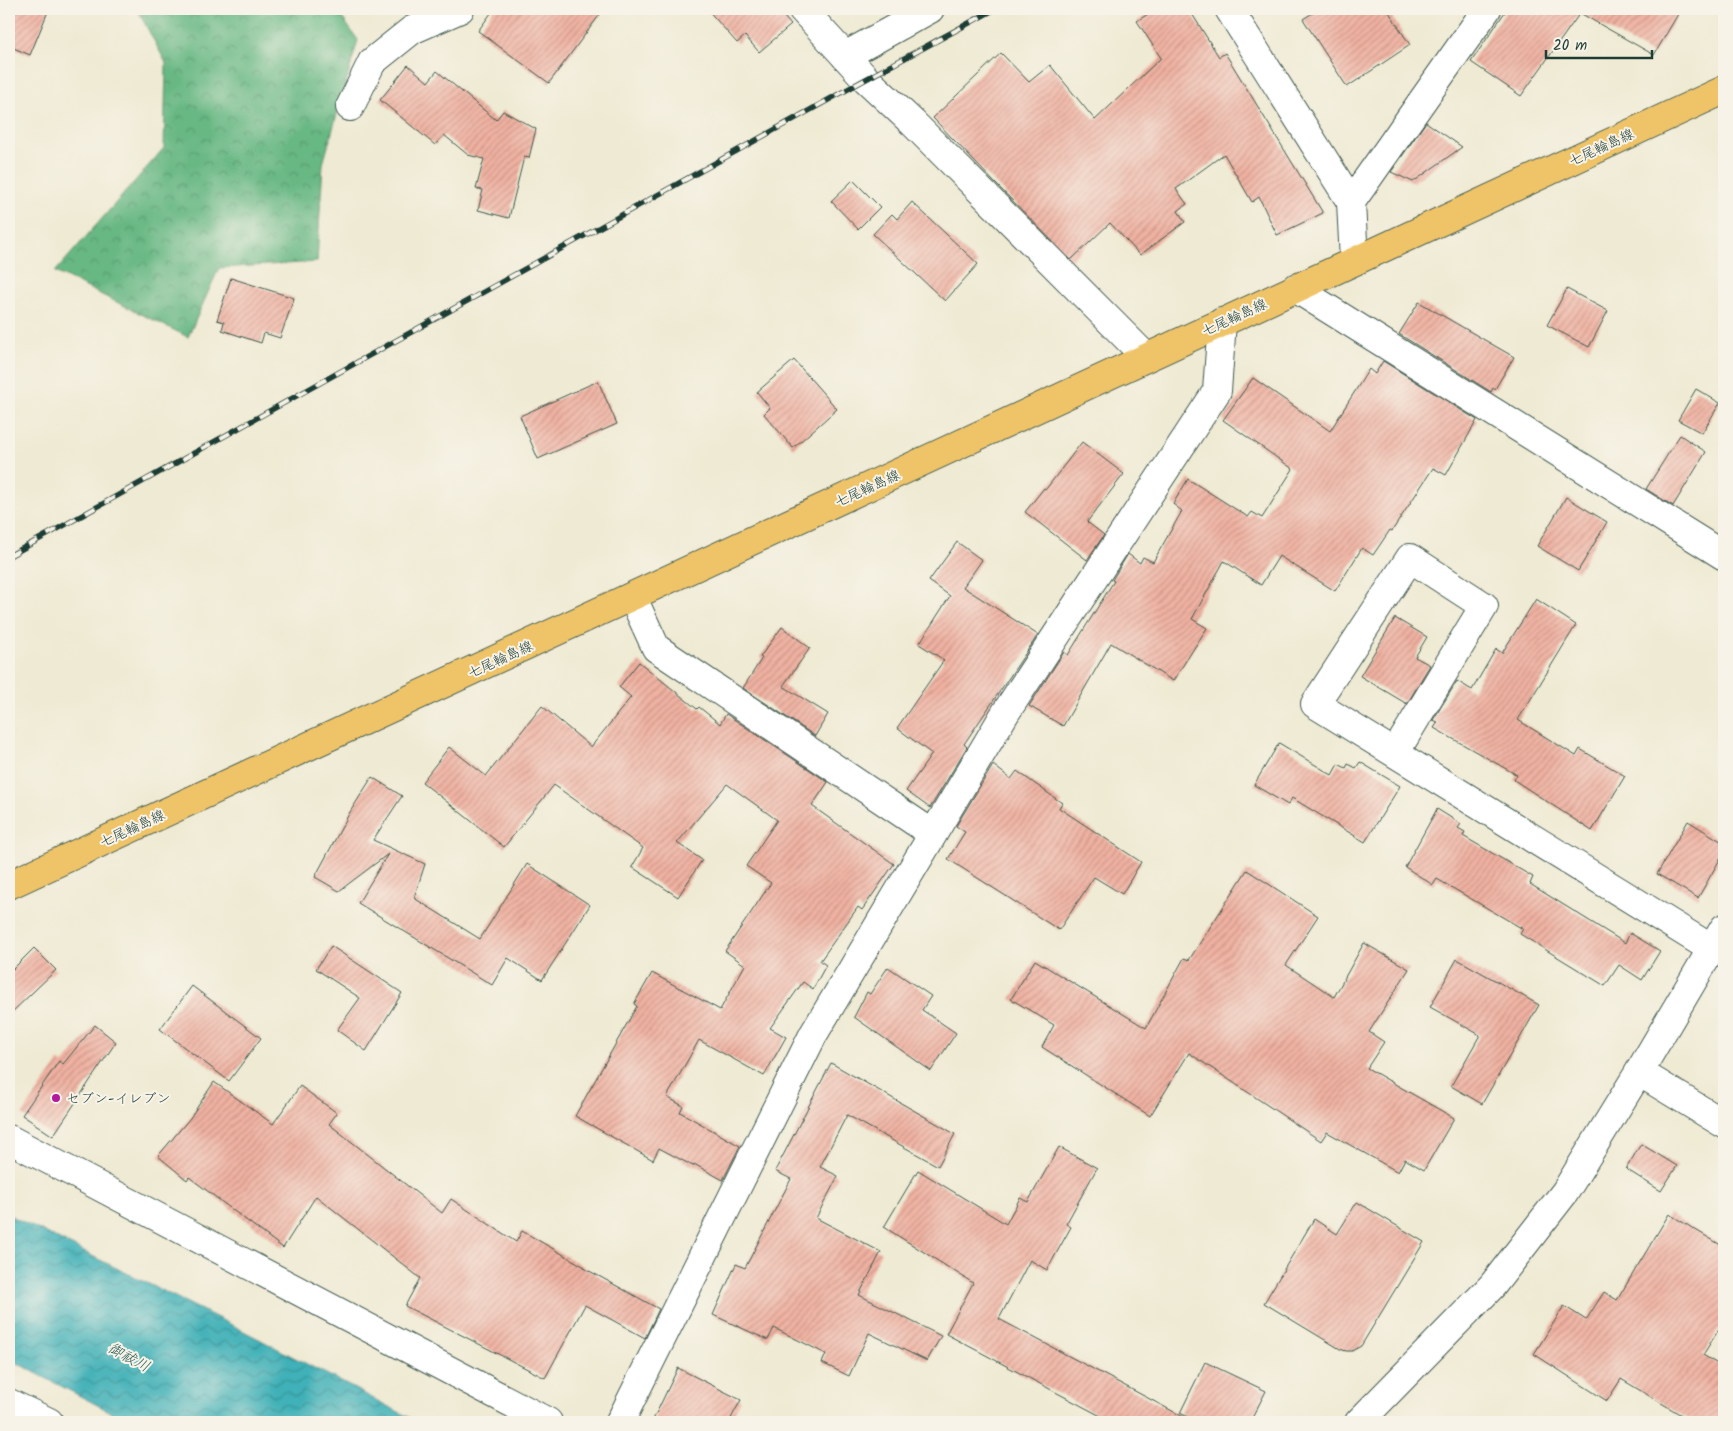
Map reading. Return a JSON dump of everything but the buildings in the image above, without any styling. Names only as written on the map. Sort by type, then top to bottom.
[{"type":"main road","name":"七尾輪島線","points":[[9,885],[633,598],[1146,357],[1724,90]]},
{"type":"street","points":[[350,108],[372,62],[412,30],[460,9]]},
{"type":"street","points":[[802,9],[866,79],[913,123],[1146,357]]},
{"type":"street","points":[[845,56],[930,9]]},
{"type":"street","points":[[1229,9],[1350,202],[1354,261]]},
{"type":"street","points":[[1350,202],[1487,9]]},
{"type":"street","points":[[1295,288],[1724,556]]},
{"type":"street","points":[[620,1422],[813,1035],[1006,712],[1217,391],[1222,322]]},
{"type":"street","points":[[1359,1422],[1492,1286],[1565,1192],[1718,938],[1395,753],[1315,704],[1410,558],[1484,606],[1395,753]]},
{"type":"street","points":[[633,598],[656,648],[933,834]]},
{"type":"street","points":[[1639,1072],[1724,1124]]},
{"type":"street","points":[[9,1139],[548,1422]]},
{"type":"street","points":[[9,1403],[49,1422]]},
{"type":"green space","points":[[137,9],[336,9],[358,40],[323,164],[317,262],[219,268],[188,337],[55,272],[164,148],[166,63]]},
{"type":"water","name":"御祓川","points":[[9,1215],[236,1327],[418,1422],[130,1422],[9,1359]]},
{"type":"railway","points":[[9,556],[995,9]]},
{"type":"place","name":"セブン-イレブン","points":[[56,1098]]}]
